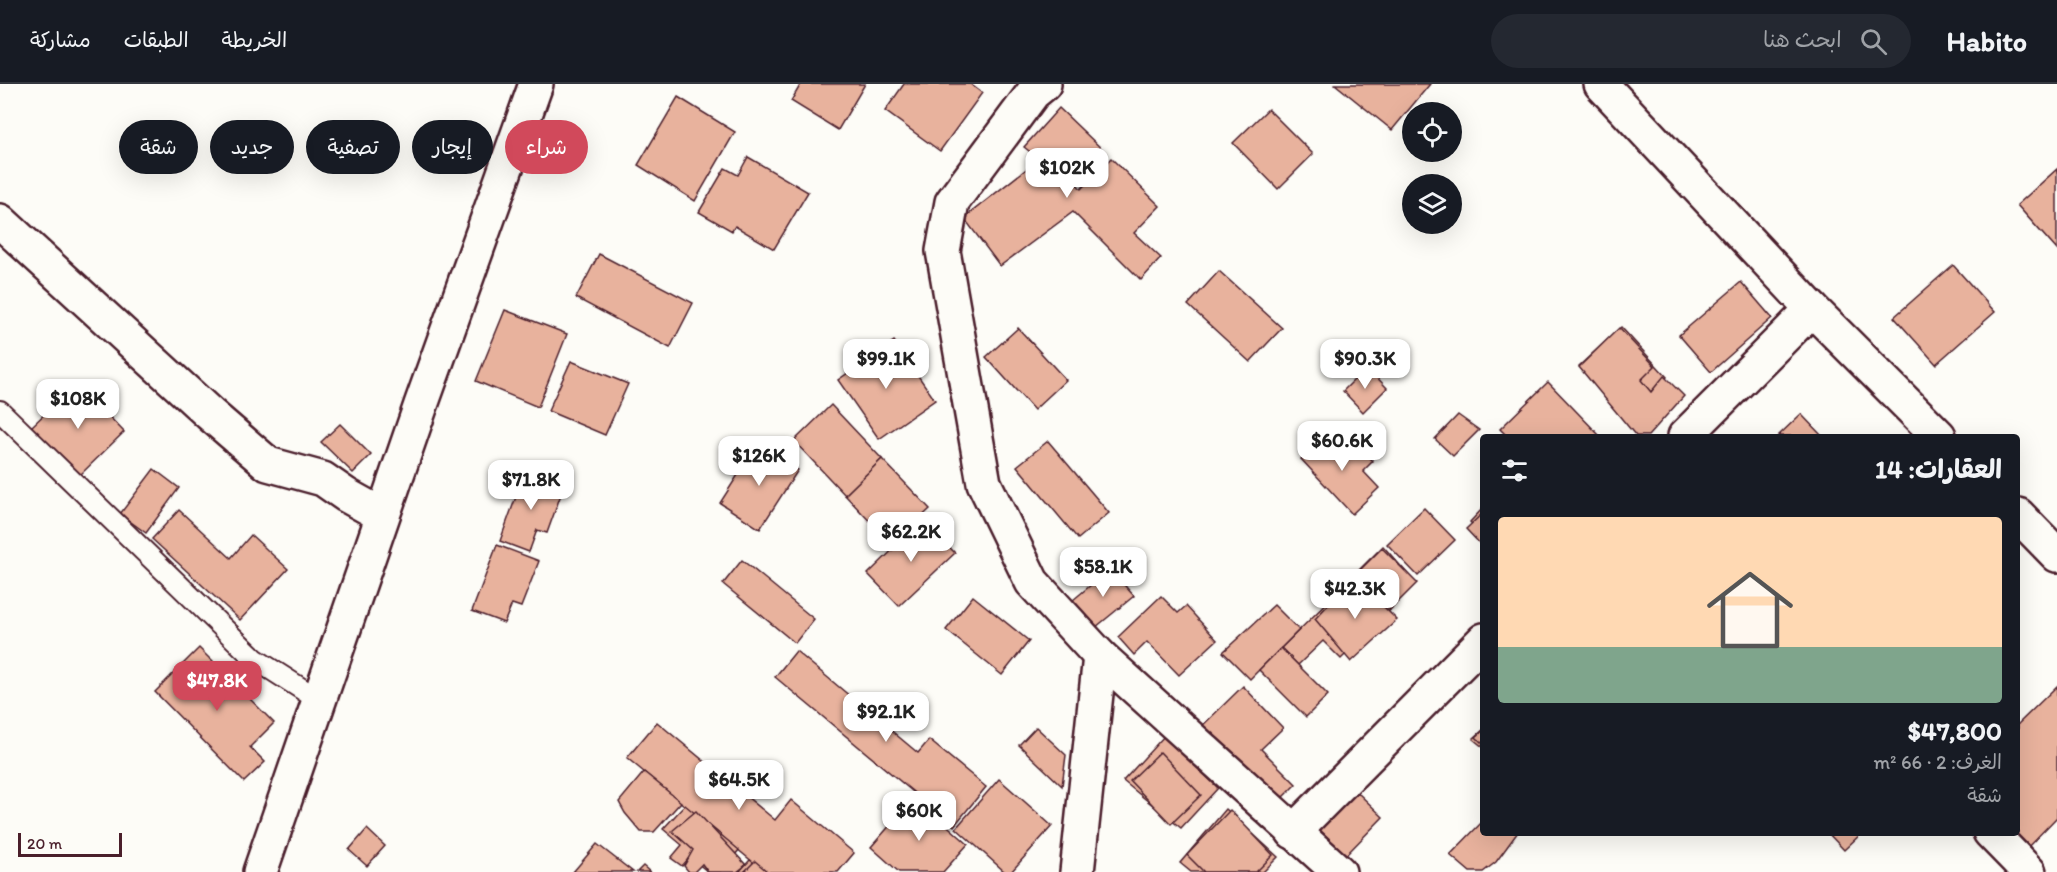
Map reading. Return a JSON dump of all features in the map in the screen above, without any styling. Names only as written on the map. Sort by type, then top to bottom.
[{"type":"street","points":[[260,872],[382,515],[536,84]]},
{"type":"street","points":[[1601,84],[1812,309],[1937,434]]},
{"type":"street","points":[[1035,87],[952,202],[943,251],[984,483],[1032,582],[1100,656],[1339,872]]},
{"type":"street","points":[[0,221],[210,414],[268,464],[323,479],[382,515]]},
{"type":"street","points":[[1687,434],[1812,309]]},
{"type":"street","points":[[2020,517],[2057,555]]},
{"type":"street","points":[[1293,832],[1480,644]]},
{"type":"street","points":[[1077,872],[1100,656]]},
{"type":"street","points":[[1994,836],[2029,872]]},
{"type":"lane","points":[[0,411],[255,659],[319,700]]},
{"type":"building","points":[[801,84],[865,84],[838,130],[791,101]]},
{"type":"building","points":[[904,84],[970,84],[982,93],[940,151],[885,111]]},
{"type":"building","points":[[1335,84],[1430,84],[1415,102],[1402,102],[1402,118],[1392,130]]},
{"type":"building","points":[[678,97],[735,132],[695,201],[638,165]]},
{"type":"building","points":[[1059,108],[1106,153],[1076,183],[1081,189],[1111,158],[1160,206],[1134,233],[1161,258],[1141,280],[1073,212],[1000,266],[964,218],[1039,159],[1024,147]]},
{"type":"building","points":[[1268,109],[1313,154],[1278,189],[1233,143]]},
{"type":"building","points":[[748,157],[808,192],[774,249],[735,226],[732,231],[699,212],[725,168],[738,175]]},
{"type":"building","points":[[2057,169],[2057,250],[2017,205]]},
{"type":"building","points":[[599,254],[693,303],[670,348],[576,298]]},
{"type":"building","points":[[1953,265],[1995,312],[1936,364],[1894,317]]},
{"type":"building","points":[[1219,271],[1282,328],[1250,362],[1188,305]]},
{"type":"building","points":[[1741,282],[1772,318],[1711,372],[1679,335]]},
{"type":"building","points":[[505,310],[567,334],[538,407],[476,381]]},
{"type":"building","points":[[1621,327],[1667,377],[1625,415],[1579,366]]},
{"type":"building","points":[[1018,328],[1066,380],[1034,410],[986,357]]},
{"type":"building","points":[[1619,328],[1655,366],[1641,380],[1651,392],[1664,376],[1684,396],[1650,434],[1634,434],[1579,367]]},
{"type":"building","points":[[894,341],[935,400],[879,439],[838,380]]},
{"type":"building","points":[[571,361],[628,384],[605,435],[548,411]]},
{"type":"building","points":[[1367,367],[1387,388],[1363,412],[1343,391]]},
{"type":"building","points":[[1548,382],[1598,434],[1505,434],[1500,429]]},
{"type":"building","points":[[77,383],[124,432],[78,477],[31,427]]},
{"type":"building","points":[[831,405],[882,459],[845,495],[794,441]]},
{"type":"building","points":[[1801,414],[1820,434],[1780,434]]},
{"type":"building","points":[[1458,415],[1479,430],[1453,456],[1435,439]]},
{"type":"building","points":[[340,424],[371,455],[353,473],[321,442]]},
{"type":"building","points":[[1328,434],[1343,450],[1353,440],[1373,461],[1363,471],[1379,488],[1352,514],[1301,459]]},
{"type":"building","points":[[1048,441],[1109,513],[1078,539],[1017,466]]},
{"type":"building","points":[[757,445],[798,470],[760,529],[720,503]]},
{"type":"building","points":[[882,459],[930,509],[892,545],[845,495]]},
{"type":"building","points":[[154,469],[179,488],[146,533],[120,514]]},
{"type":"building","points":[[525,472],[564,486],[547,533],[537,530],[529,552],[500,541]]},
{"type":"building","points":[[1424,508],[1455,540],[1418,576],[1387,544]]},
{"type":"building","points":[[179,510],[231,558],[251,535],[288,569],[240,620],[152,539]]},
{"type":"building","points":[[1480,511],[1480,532],[1470,522]]},
{"type":"building","points":[[1480,516],[1480,544],[1466,529]]},
{"type":"building","points":[[923,520],[955,553],[899,606],[868,574]]},
{"type":"building","points":[[497,545],[539,561],[521,607],[512,604],[504,623],[472,611]]},
{"type":"building","points":[[1383,546],[1414,581],[1389,605],[1359,570]]},
{"type":"building","points":[[1382,548],[1417,583],[1390,610],[1355,575]]},
{"type":"building","points":[[742,560],[814,619],[795,643],[723,584]]},
{"type":"building","points":[[1110,569],[1134,596],[1096,627],[1073,600]]},
{"type":"building","points":[[1355,575],[1390,610],[1341,659],[1323,641],[1298,665],[1281,648]]},
{"type":"building","points":[[1354,577],[1397,620],[1351,662],[1315,619]]},
{"type":"building","points":[[973,596],[1029,641],[1002,675],[946,630]]},
{"type":"building","points":[[1161,596],[1178,613],[1186,606],[1217,640],[1179,675],[1147,642],[1134,655],[1118,637]]},
{"type":"building","points":[[1274,605],[1299,630],[1250,679],[1223,652]]},
{"type":"building","points":[[199,648],[274,723],[250,747],[265,762],[244,782],[155,692]]},
{"type":"building","points":[[1281,648],[1328,695],[1306,717],[1259,670]]},
{"type":"building","points":[[796,651],[918,753],[929,740],[986,787],[954,826],[775,677]]},
{"type":"building","points":[[1243,686],[1283,728],[1261,749],[1296,784],[1274,806],[1199,729]]},
{"type":"building","points":[[2057,686],[2057,817],[2025,850],[2013,836],[2020,836],[2020,722]]},
{"type":"building","points":[[657,722],[775,820],[791,800],[854,853],[838,872],[765,872],[627,758]]},
{"type":"building","points":[[1036,727],[1066,755],[1062,786],[1019,745]]},
{"type":"building","points":[[1480,733],[1480,745],[1473,739]]},
{"type":"building","points":[[1165,735],[1218,788],[1181,828],[1123,781]]},
{"type":"building","points":[[1160,752],[1201,795],[1171,824],[1130,781]]},
{"type":"building","points":[[644,772],[681,802],[654,832],[641,832],[619,802]]},
{"type":"building","points":[[999,779],[1052,826],[1011,872],[1005,872],[956,828]]},
{"type":"building","points":[[1357,792],[1383,817],[1346,855],[1320,830]]},
{"type":"building","points":[[915,797],[968,844],[943,872],[899,872],[871,847]]},
{"type":"building","points":[[685,805],[739,850],[721,872],[708,872],[690,857],[682,866],[671,858],[682,845],[663,829]]},
{"type":"building","points":[[1226,809],[1278,857],[1263,872],[1191,872],[1180,863]]},
{"type":"building","points":[[1230,810],[1273,855],[1256,872],[1204,872],[1187,855]]},
{"type":"building","points":[[696,811],[746,865],[737,872],[708,872],[702,864],[694,872],[689,872],[684,866],[693,850],[672,831]]},
{"type":"building","points":[[1480,824],[1480,836],[1515,836],[1496,862],[1483,872],[1470,872],[1450,855]]},
{"type":"building","points":[[367,829],[385,846],[367,866],[349,850]]},
{"type":"building","points":[[1831,836],[1859,836],[1844,850]]},
{"type":"building","points":[[597,844],[633,872],[573,872]]},
{"type":"building","points":[[750,860],[765,872],[739,872]]},
{"type":"building","points":[[755,861],[768,872],[744,872]]},
{"type":"building","points":[[643,866],[650,872],[637,872]]}]
